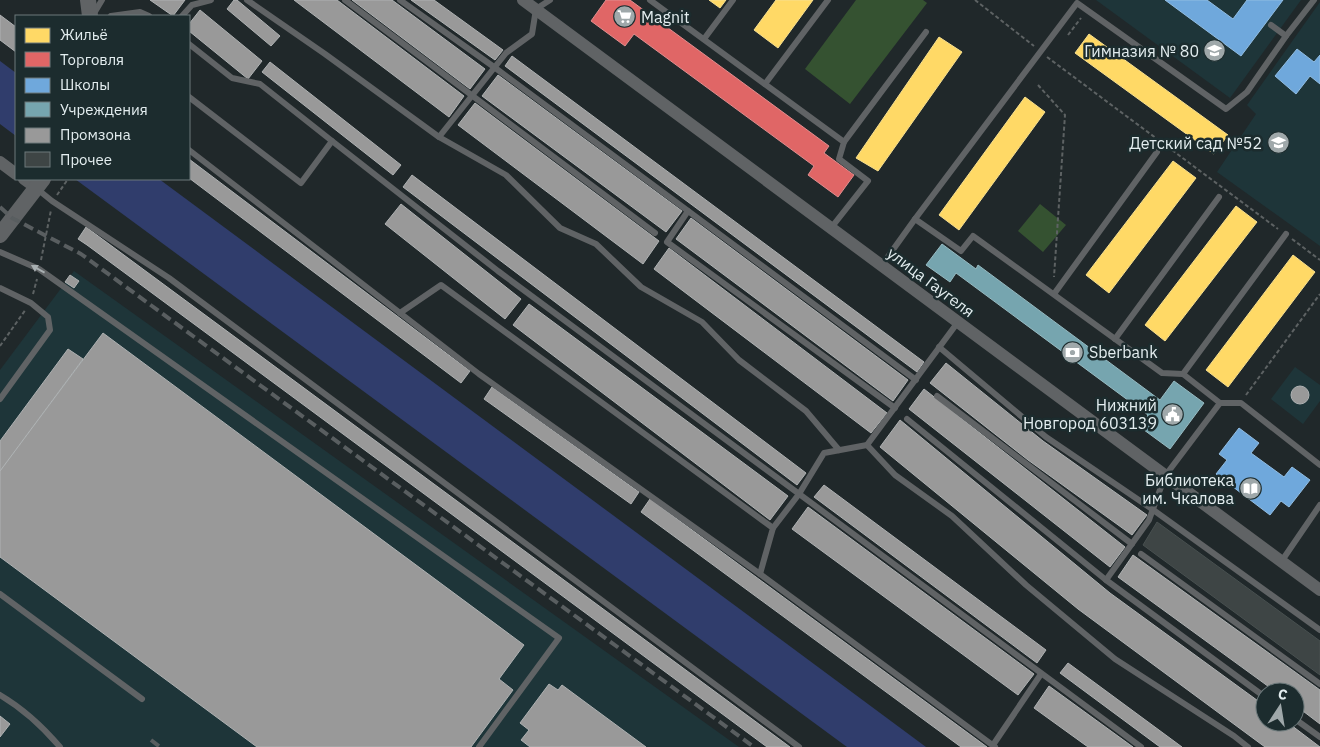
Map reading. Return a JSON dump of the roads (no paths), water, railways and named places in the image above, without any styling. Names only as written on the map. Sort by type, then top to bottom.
[{"type":"street","points":[[88,0],[91,15]]},
{"type":"street","name":"улица Гаугеля","points":[[524,0],[1320,590]]},
{"type":"street","points":[[0,162],[15,173]]},
{"type":"street","points":[[0,235],[34,182]]},
{"type":"lane","points":[[92,15],[102,0]]},
{"type":"lane","points":[[183,15],[192,5],[211,0]]},
{"type":"lane","points":[[247,0],[439,137],[506,175],[560,228],[596,244],[641,287],[702,322],[739,360],[806,411],[839,450]]},
{"type":"lane","points":[[345,0],[655,233]]},
{"type":"lane","points":[[400,0],[916,380]]},
{"type":"lane","points":[[439,137],[506,53],[532,34],[536,9],[550,0]]},
{"type":"lane","points":[[650,0],[844,142]]},
{"type":"lane","points":[[704,39],[733,0]]},
{"type":"lane","points":[[765,84],[828,0]]},
{"type":"lane","points":[[882,265],[1075,2],[1226,108],[1247,92],[1314,0]]},
{"type":"lane","points":[[118,15],[140,12],[147,15]]},
{"type":"lane","points":[[1272,25],[1286,36]]},
{"type":"lane","points":[[831,228],[868,181],[839,159],[844,142],[926,32]]},
{"type":"lane","points":[[190,45],[232,78],[260,84],[498,271],[1141,747]]},
{"type":"lane","points":[[190,97],[301,183],[332,141]]},
{"type":"lane","points":[[190,151],[479,374],[760,574],[994,746],[1041,674]]},
{"type":"lane","points":[[1054,294],[1157,152]]},
{"type":"lane","points":[[34,182],[52,201],[169,278],[799,747]]},
{"type":"lane","points":[[1115,339],[1219,197]]},
{"type":"lane","points":[[688,211],[667,242],[895,408]]},
{"type":"lane","points":[[915,219],[961,251],[973,236],[1162,373],[1183,374],[1220,403],[1241,403],[1320,465]]},
{"type":"lane","points":[[1183,374],[1286,234]]},
{"type":"lane","points":[[0,252],[39,269],[559,638],[479,747]]},
{"type":"lane","points":[[400,313],[441,285],[773,528]]},
{"type":"lane","points":[[0,288],[44,312],[48,316],[50,330],[0,399]]},
{"type":"lane","points":[[760,574],[773,528],[799,494],[824,453],[868,445],[958,322]]},
{"type":"lane","points":[[940,347],[1046,437],[1152,509],[1320,630]]},
{"type":"lane","points":[[937,396],[1132,544]]},
{"type":"lane","points":[[1106,580],[1149,520],[1165,476],[1220,403]]},
{"type":"lane","points":[[907,419],[1106,580],[1255,690]]},
{"type":"lane","points":[[868,445],[895,475],[952,516],[1026,585],[1115,659],[1248,747]]},
{"type":"lane","points":[[1282,562],[1320,505]]},
{"type":"lane","points":[[1141,554],[1320,684]]},
{"type":"lane","points":[[0,594],[142,699]]},
{"type":"lane","points":[[0,694],[13,702],[51,736],[60,747]]},
{"type":"lane","points":[[1305,727],[1320,738]]},
{"type":"water","points":[[0,61],[15,72],[15,135],[0,124]]},
{"type":"water","points":[[76,180],[160,180],[926,747],[847,747]]},
{"type":"railway","points":[[0,207],[12,218],[81,254],[754,747]]},
{"type":"railway","points":[[151,740],[160,747]]},
{"type":"place","name":"Magnit","points":[[625,17]]},
{"type":"place","name":"Гимназия № 80","points":[[1215,51]]},
{"type":"place","name":"Детский сад №52","points":[[1278,143]]},
{"type":"place","name":"Sberbank","points":[[1073,352]]},
{"type":"place","name":"Нижний Новгород 603139","points":[[1173,414]]},
{"type":"place","name":"Библиотека им. Чкалова","points":[[1250,489]]}]
